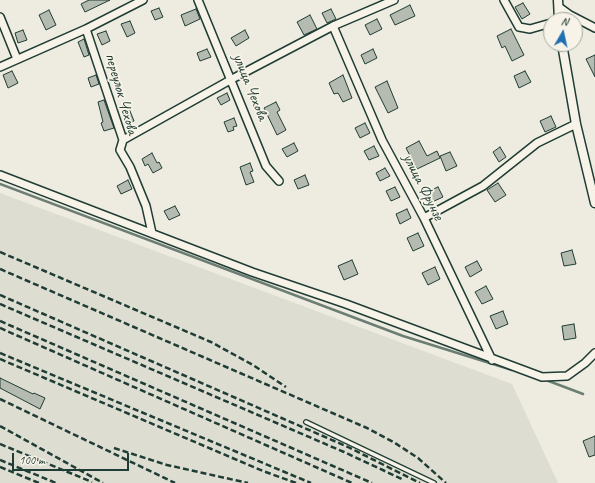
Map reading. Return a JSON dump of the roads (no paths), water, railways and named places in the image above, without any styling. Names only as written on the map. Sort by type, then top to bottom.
[{"type":"street","points":[[0,67],[86,29],[143,0]]},
{"type":"street","name":"улица Чехова","points":[[198,0],[232,79],[266,166],[279,181]]},
{"type":"street","points":[[123,140],[232,79],[333,26],[394,0]]},
{"type":"street","points":[[504,0],[519,27],[530,29],[543,25]]},
{"type":"street","points":[[559,3],[570,15],[595,28]]},
{"type":"street","points":[[0,17],[17,59]]},
{"type":"street","name":"улица Фрунзе","points":[[333,26],[382,140],[424,218],[492,360]]},
{"type":"street","name":"переулок Чехова","points":[[86,29],[123,140],[120,150],[130,168],[146,206],[152,233]]},
{"type":"street","points":[[563,52],[576,124],[595,203]]},
{"type":"street","points":[[424,218],[484,186],[537,143],[576,124]]},
{"type":"street","points":[[0,175],[252,272],[346,304],[492,360],[542,377],[567,376],[585,364],[595,353]]},
{"type":"lane","points":[[306,422],[434,483]]},
{"type":"waterway","points":[[0,184],[403,336],[512,370]]},
{"type":"waterway","points":[[546,380],[583,394]]},
{"type":"railway","points":[[0,252],[211,342],[253,365],[286,387]]},
{"type":"railway","points":[[0,269],[367,428],[395,443],[418,458],[446,483]]},
{"type":"railway","points":[[0,295],[348,447],[420,483]]},
{"type":"railway","points":[[0,304],[344,452],[404,480]]},
{"type":"railway","points":[[0,321],[372,483]]},
{"type":"railway","points":[[0,328],[352,483]]},
{"type":"railway","points":[[0,353],[311,483]]},
{"type":"railway","points":[[0,359],[263,471],[296,483]]},
{"type":"railway","points":[[0,399],[175,483]]},
{"type":"railway","points":[[0,426],[103,483]]},
{"type":"railway","points":[[0,444],[92,482]]},
{"type":"railway","points":[[114,448],[167,465],[248,483]]},
{"type":"railway","points":[[0,460],[56,483]]},
{"type":"railway","points":[[0,467],[39,483]]}]
